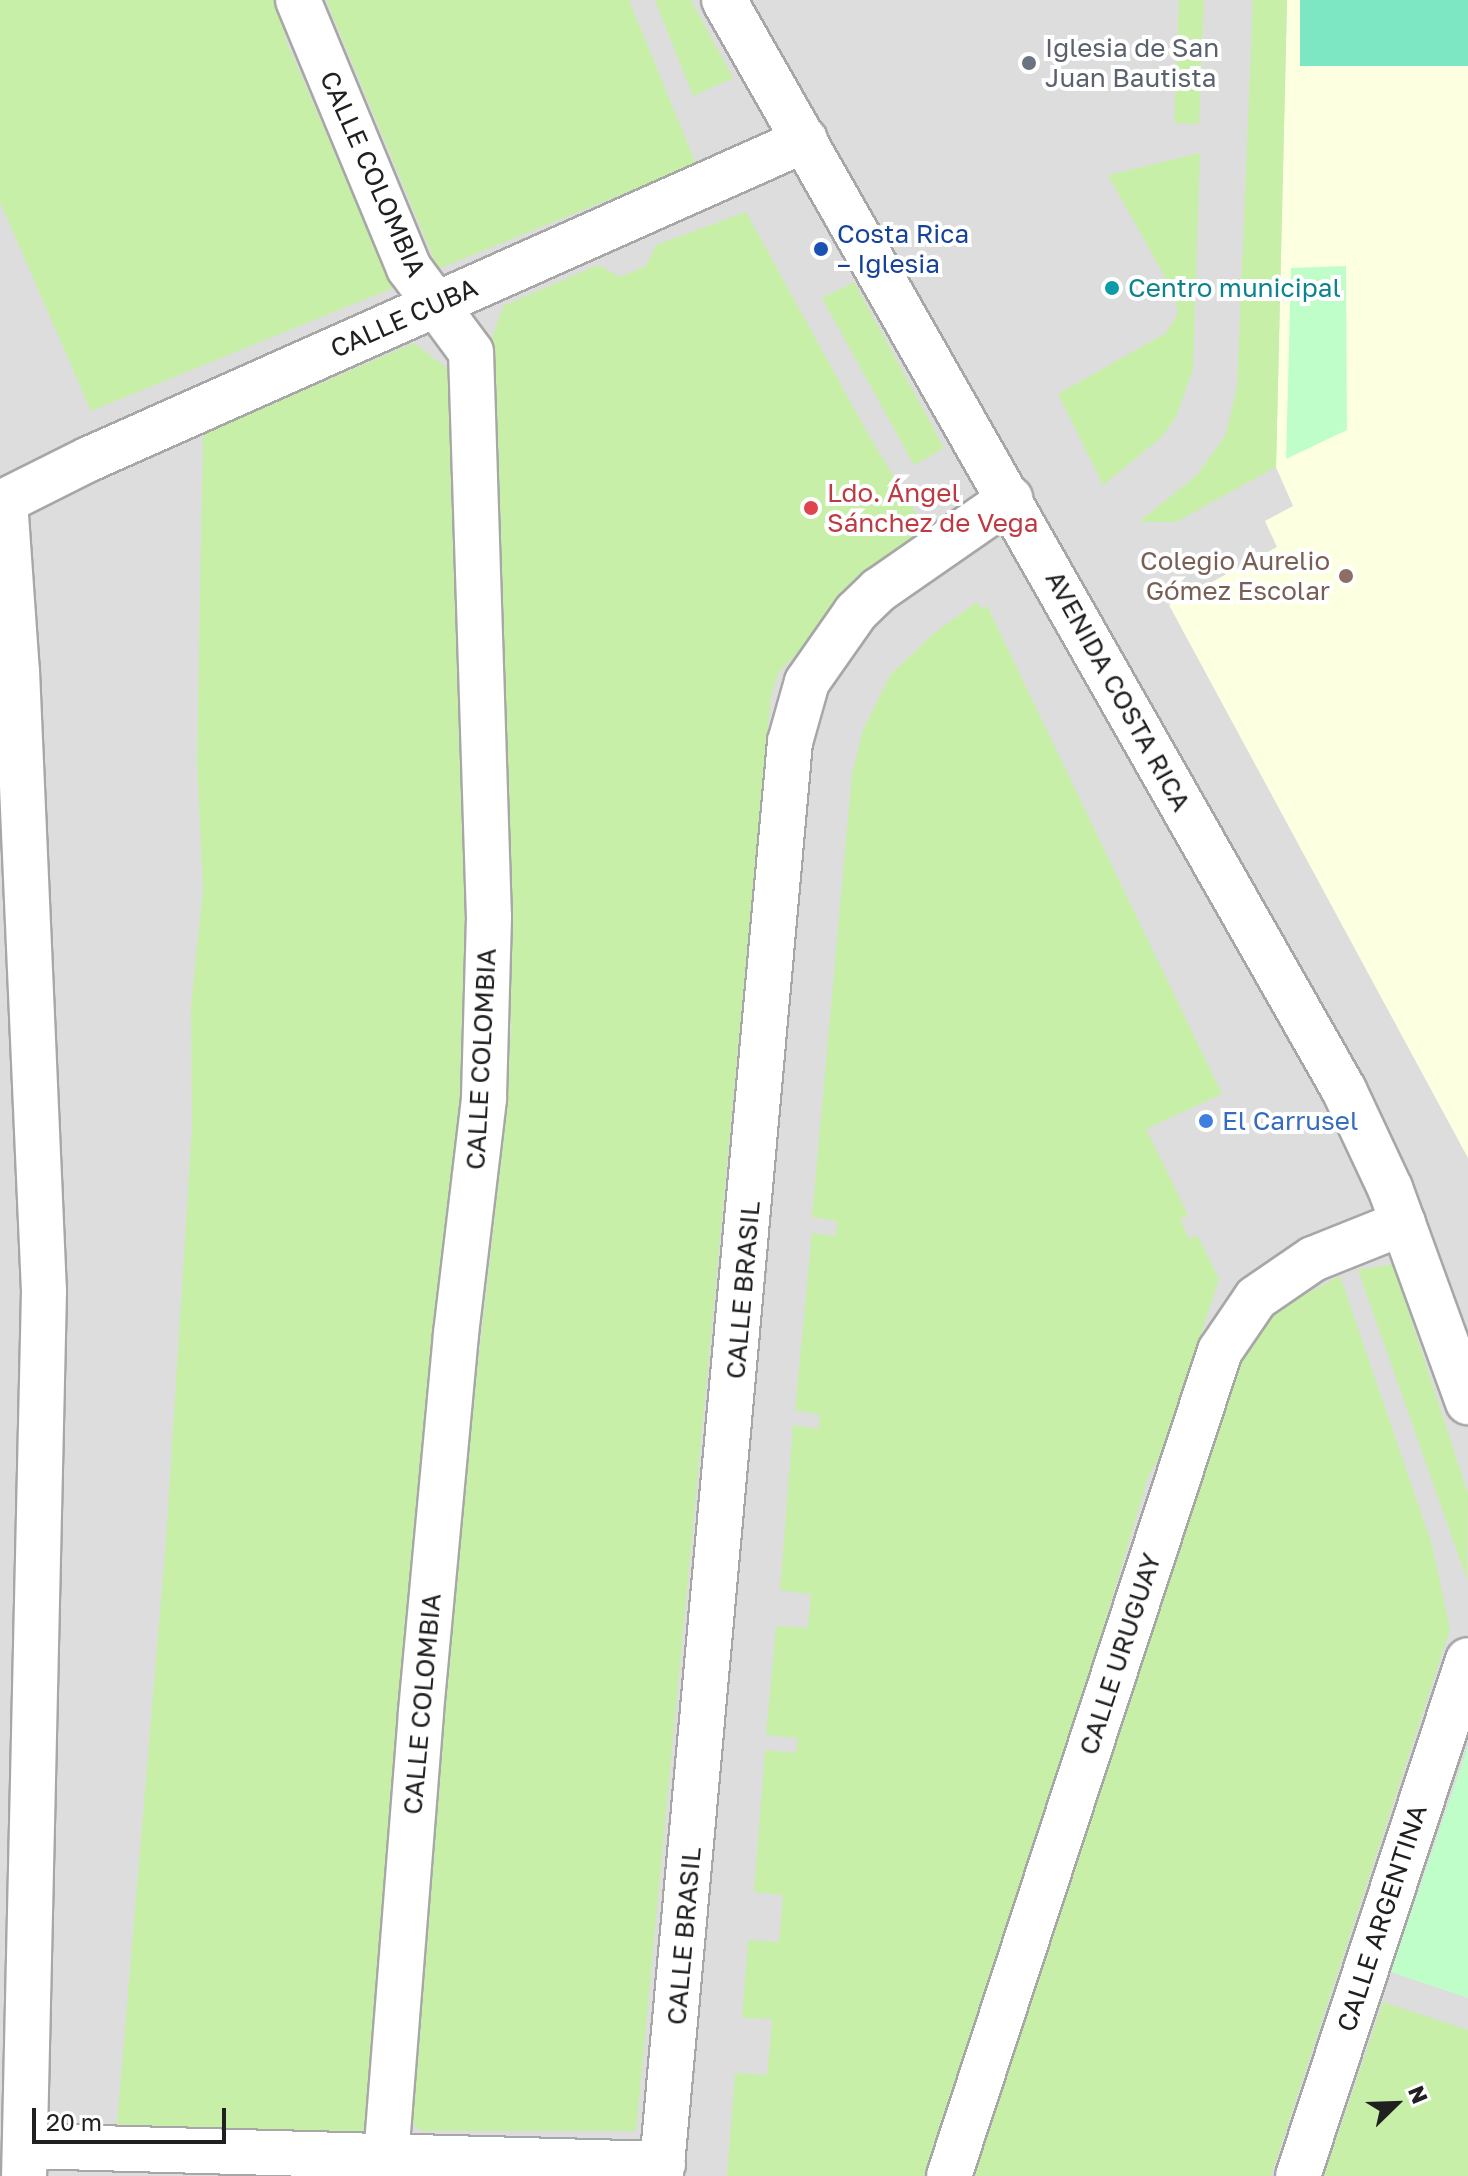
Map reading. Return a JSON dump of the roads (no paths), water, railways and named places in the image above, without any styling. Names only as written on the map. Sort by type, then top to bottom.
[{"type":"street","name":"CALLE COLOMBIA","points":[[298,0],[409,268],[471,352],[489,917],[484,1099],[456,1334],[421,1713],[386,2156]]},
{"type":"street","name":"AVENIDA COSTA RICA","points":[[724,0],[1344,1090],[1403,1223],[1468,1402]]},
{"type":"street","name":"CALLE CUBA","points":[[3,502],[89,459],[805,140]]},
{"type":"street","name":"CALLE BRASIL","points":[[662,2170],[790,742],[807,682],[856,612],[879,590],[1010,499]]},
{"type":"street","points":[[3,502],[18,703],[44,1291],[25,2161],[386,2156],[662,2170]]},
{"type":"street","name":"CALLE URUGUAY","points":[[949,2176],[1220,1351],[1256,1298],[1313,1259],[1403,1223]]},
{"type":"street","name":"CALLE ARGENTINA","points":[[1298,2176],[1468,1660]]},
{"type":"place","name":"Iglesia de San Juan Bautista","points":[[1029,63]]},
{"type":"place","name":"Costa Rica – Iglesia","points":[[821,249]]},
{"type":"place","name":"Centro municipal","points":[[1112,288]]},
{"type":"place","name":"Ldo. Ángel Sánchez de Vega","points":[[811,508]]},
{"type":"place","name":"Colegio Aurelio Gómez Escolar","points":[[1346,576]]},
{"type":"place","name":"El Carrusel","points":[[1206,1121]]}]
